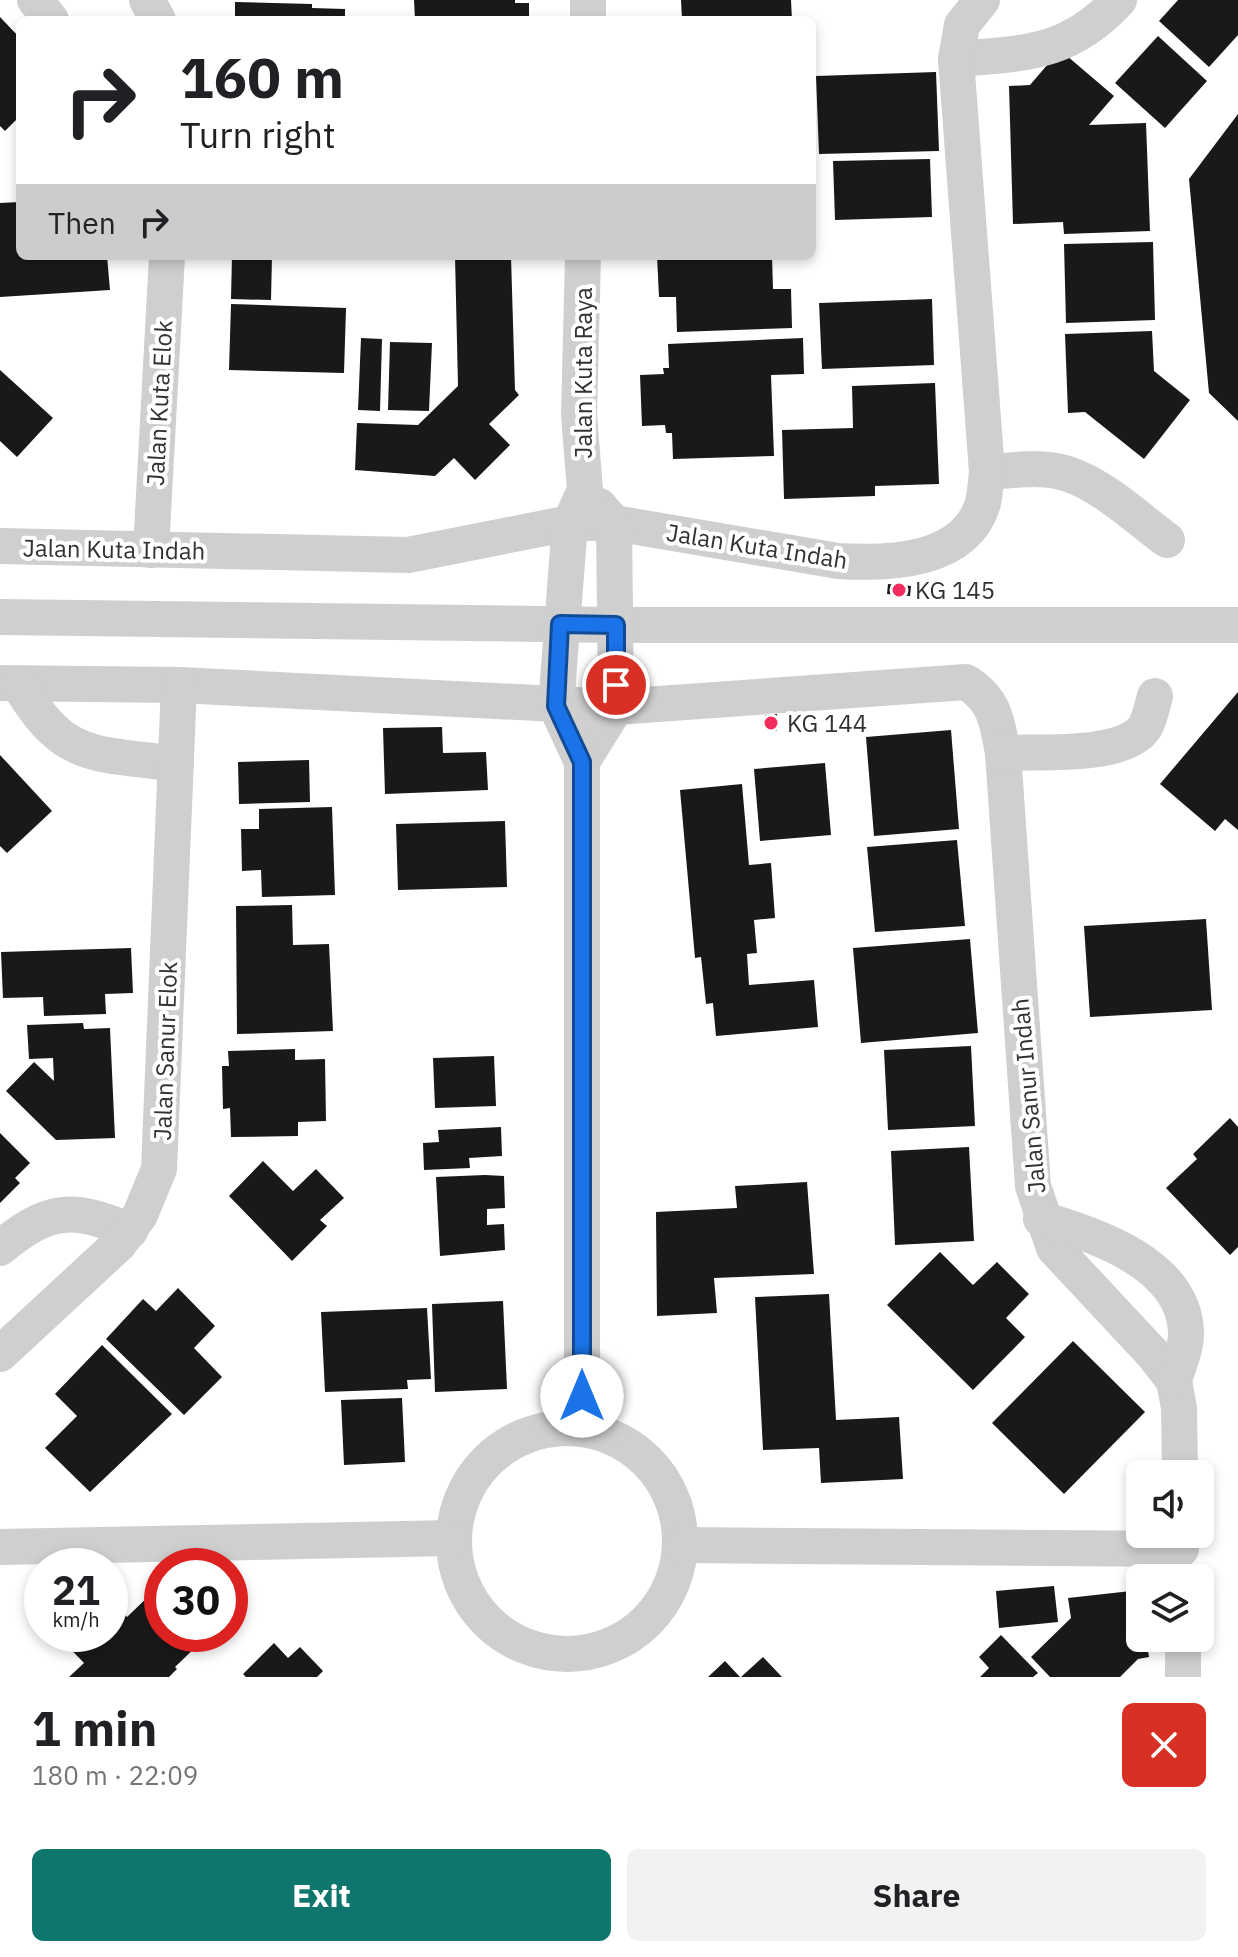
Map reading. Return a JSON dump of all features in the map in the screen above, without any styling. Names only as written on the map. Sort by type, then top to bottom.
[{"type":"street","points":[[35,0],[48,16]]},
{"type":"street","name":"Jalan Kuta Indah","points":[[0,546],[408,555],[570,523],[614,523],[838,561],[901,562],[947,545],[968,527],[982,505],[987,472],[956,59],[962,25],[982,0]]},
{"type":"street","points":[[956,59],[1042,51],[1090,27],[1119,0]]},
{"type":"street","name":"Jalan Kuta Elok","points":[[151,550],[167,260]]},
{"type":"street","name":"Jalan Kuta Raya","points":[[556,706],[570,523],[585,490],[579,415],[583,260]]},
{"type":"street","points":[[987,472],[1041,469],[1068,474],[1098,490],[1167,540]]},
{"type":"street","name":"Jalan Kuta Raya","points":[[585,490],[614,523]]},
{"type":"street","points":[[582,762],[616,707],[614,523]]},
{"type":"street","points":[[0,617],[616,625],[1238,625]]},
{"type":"street","name":"Jalan Sanur Indah","points":[[616,707],[966,682],[985,694],[996,713],[1003,753],[1033,1186],[1041,1219],[1054,1248],[1153,1354],[1174,1381]]},
{"type":"street","points":[[9,683],[179,685],[616,707]]},
{"type":"street","points":[[9,683],[39,719],[81,750],[176,764]]},
{"type":"street","name":"Jalan Sanur Elok","points":[[2,1345],[108,1256],[130,1231],[151,1193],[162,1137],[179,685]]},
{"type":"street","points":[[1003,753],[1108,748],[1129,741],[1144,729],[1155,696]]},
{"type":"street","points":[[556,706],[582,762],[582,1428]]},
{"type":"street","points":[[0,1248],[37,1221],[72,1212],[130,1231]]},
{"type":"street","points":[[1041,1219],[1111,1242],[1162,1280],[1176,1302],[1186,1331],[1174,1381],[1179,1408],[1180,1460]]},
{"type":"street","points":[[550,1428],[582,1428],[623,1443],[642,1456],[664,1481],[677,1512],[681,1545],[675,1577],[660,1607],[638,1631],[577,1666],[515,1642],[489,1624],[469,1599],[457,1569],[453,1538],[458,1506],[471,1477],[493,1454],[520,1437],[550,1428]]},
{"type":"street","points":[[0,1547],[453,1538]]},
{"type":"street","points":[[681,1545],[1181,1554]]},
{"type":"street","points":[[1183,1652],[1183,1677]]},
{"type":"building","points":[[414,0],[515,0],[515,3],[529,3],[529,16],[415,16]]},
{"type":"building","points":[[681,0],[791,0],[792,16],[682,16]]},
{"type":"building","points":[[1178,0],[1238,0],[1238,35],[1209,67],[1159,21]]},
{"type":"building","points":[[235,2],[312,4],[312,8],[345,9],[345,16],[235,16]]},
{"type":"building","points":[[0,17],[16,34],[16,120],[5,131],[0,126]]},
{"type":"building","points":[[1158,36],[1207,81],[1165,128],[1115,83]]},
{"type":"building","points":[[1060,50],[1114,96],[1089,125],[1146,123],[1150,231],[1064,234],[1063,222],[1013,224],[1009,86],[1030,85]]},
{"type":"building","points":[[936,72],[939,151],[819,154],[816,76]]},
{"type":"building","points":[[1238,114],[1238,421],[1209,393],[1189,179]]},
{"type":"building","points":[[930,159],[932,217],[835,220],[833,161]]},
{"type":"building","points":[[16,202],[16,260],[107,260],[110,290],[0,297],[0,203]]},
{"type":"building","points":[[1153,242],[1155,320],[1066,323],[1064,244]]},
{"type":"building","points":[[232,260],[272,260],[271,300],[231,299]]},
{"type":"building","points":[[455,260],[511,260],[515,390],[519,395],[489,424],[510,445],[475,480],[454,458],[435,476],[355,470],[357,423],[418,425],[458,386]]},
{"type":"building","points":[[657,260],[772,260],[773,289],[791,289],[792,328],[677,332],[676,297],[659,297]]},
{"type":"building","points":[[932,299],[934,365],[822,369],[819,303]]},
{"type":"building","points":[[231,304],[346,308],[344,373],[229,370]]},
{"type":"building","points":[[1152,331],[1154,371],[1190,400],[1144,459],[1085,412],[1068,413],[1065,334]]},
{"type":"building","points":[[361,338],[382,339],[380,411],[358,410]]},
{"type":"building","points":[[803,338],[804,374],[771,375],[774,456],[673,459],[672,433],[666,433],[665,425],[642,426],[640,375],[664,374],[663,368],[669,368],[668,344]]},
{"type":"building","points":[[390,342],[432,343],[429,411],[388,410]]},
{"type":"building","points":[[0,370],[53,418],[17,457],[0,441]]},
{"type":"building","points":[[935,383],[939,484],[875,486],[875,496],[784,499],[782,430],[853,428],[852,386]]},
{"type":"building","name":"KG 145","points":[[888,584],[911,586],[910,596],[887,594]]},
{"type":"building","points":[[1238,692],[1238,830],[1225,819],[1215,831],[1160,784]]},
{"type":"building","name":"KG 144","points":[[777,714],[777,731],[766,731],[765,715]]},
{"type":"building","points":[[442,727],[443,753],[486,752],[488,790],[385,794],[383,728]]},
{"type":"building","points":[[951,730],[959,829],[874,836],[866,737]]},
{"type":"building","points":[[0,755],[52,811],[7,853],[0,846]]},
{"type":"building","points":[[309,760],[310,802],[239,804],[238,762]]},
{"type":"building","points":[[825,763],[831,835],[760,841],[754,769]]},
{"type":"building","points":[[742,784],[749,865],[771,863],[775,918],[754,920],[757,953],[747,954],[749,985],[814,980],[818,1027],[716,1036],[713,1003],[706,1004],[701,957],[695,958],[680,790]]},
{"type":"building","points":[[332,807],[335,895],[262,897],[261,870],[242,871],[241,829],[259,829],[259,809]]},
{"type":"building","points":[[505,821],[507,887],[398,890],[396,824]]},
{"type":"building","points":[[957,840],[965,926],[875,932],[867,847]]},
{"type":"building","points":[[292,905],[293,945],[329,944],[333,1031],[237,1034],[236,906]]},
{"type":"building","points":[[1206,919],[1212,1010],[1090,1017],[1084,926]]},
{"type":"building","points":[[970,939],[978,1033],[861,1043],[853,948]]},
{"type":"building","points":[[131,948],[133,993],[105,994],[106,1014],[44,1016],[43,997],[3,998],[1,952]]},
{"type":"building","points":[[83,1023],[84,1029],[110,1028],[115,1138],[56,1140],[6,1091],[34,1062],[54,1081],[53,1058],[29,1059],[27,1025]]},
{"type":"building","points":[[971,1046],[975,1126],[888,1130],[884,1050]]},
{"type":"building","points":[[295,1049],[295,1060],[325,1059],[326,1121],[298,1122],[298,1136],[231,1137],[230,1108],[223,1109],[222,1066],[229,1066],[228,1051]]},
{"type":"building","points":[[494,1056],[496,1106],[435,1108],[433,1058]]},
{"type":"building","points":[[1230,1118],[1238,1127],[1238,1247],[1230,1255],[1166,1188],[1197,1159],[1193,1154]]},
{"type":"building","points":[[501,1127],[502,1156],[469,1158],[470,1168],[424,1170],[423,1143],[439,1142],[438,1130]]},
{"type":"building","points":[[0,1133],[30,1163],[15,1178],[20,1183],[0,1203]]},
{"type":"building","points":[[969,1147],[974,1241],[895,1245],[891,1151]]},
{"type":"building","points":[[263,1161],[293,1191],[316,1169],[344,1198],[320,1220],[327,1226],[292,1261],[229,1196]]},
{"type":"building","points":[[504,1176],[505,1208],[487,1209],[487,1225],[504,1224],[505,1250],[440,1256],[436,1177]]},
{"type":"building","points":[[807,1182],[814,1274],[714,1278],[717,1313],[657,1316],[656,1212],[737,1208],[735,1186]]},
{"type":"building","points":[[940,1252],[973,1285],[997,1262],[1029,1294],[1006,1318],[1025,1337],[973,1390],[887,1305]]},
{"type":"building","points":[[178,1288],[215,1326],[194,1348],[222,1377],[184,1415],[106,1339],[143,1299],[156,1311]]},
{"type":"building","points":[[829,1294],[836,1420],[899,1417],[903,1479],[821,1483],[819,1448],[763,1450],[755,1297]]},
{"type":"building","points":[[503,1301],[507,1389],[435,1392],[432,1304]]},
{"type":"building","points":[[427,1308],[431,1379],[407,1380],[408,1389],[325,1392],[321,1312]]},
{"type":"building","points":[[1073,1341],[1145,1412],[1064,1494],[992,1423]]},
{"type":"building","points":[[102,1345],[172,1414],[90,1492],[45,1448],[77,1416],[55,1394]]},
{"type":"building","points":[[402,1398],[405,1462],[344,1465],[341,1400]]},
{"type":"building","points":[[1054,1586],[1058,1622],[999,1628],[996,1591]]},
{"type":"building","points":[[1126,1592],[1126,1652],[1148,1652],[1149,1657],[1138,1659],[1120,1677],[1050,1677],[1031,1657],[1071,1618],[1068,1598]]},
{"type":"building","points":[[144,1601],[144,1652],[191,1652],[169,1677],[69,1677],[84,1663],[73,1652],[128,1652],[128,1616]]},
{"type":"building","points":[[1001,1635],[1038,1673],[1033,1677],[980,1677],[989,1668],[979,1657]]},
{"type":"building","points":[[274,1643],[288,1658],[300,1647],[323,1671],[317,1677],[246,1677],[243,1674]]},
{"type":"building","points":[[763,1657],[782,1677],[741,1677]]},
{"type":"building","points":[[725,1661],[740,1677],[708,1677]]},
{"type":"place","name":"KG 145","points":[[899,590]]},
{"type":"place","name":"KG 144","points":[[771,723]]},
{"type":"route","points":[[582,1396],[582,762],[556,706],[560,624],[616,625],[616,685]]}]
